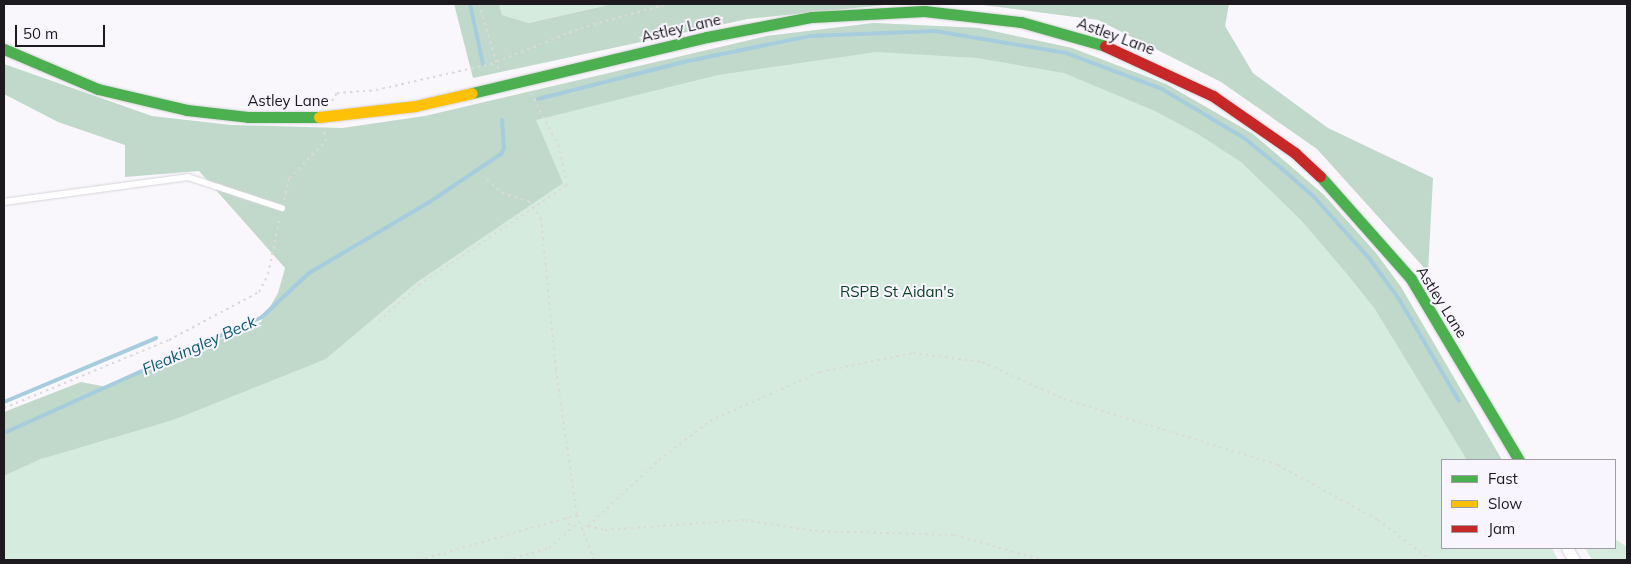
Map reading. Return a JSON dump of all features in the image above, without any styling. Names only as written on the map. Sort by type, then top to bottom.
[{"type":"street","name":"Astley Lane","points":[[4,49],[98,89],[187,110],[248,116],[323,117],[415,106],[755,27],[872,12],[924,11],[1021,22],[1122,51],[1206,92],[1258,124],[1295,153],[1358,213],[1411,279],[1518,459]]},
{"type":"street","points":[[1568,549],[1574,560]]},
{"type":"lane","points":[[4,202],[188,177],[282,208]]},
{"type":"path","points":[[479,4],[500,75]]},
{"type":"path","points":[[4,408],[169,340],[259,292],[268,274],[289,178],[326,141],[323,117],[337,93],[376,90],[496,62],[581,28],[667,4]]},
{"type":"path","points":[[379,320],[420,285],[567,185],[568,176],[559,148],[526,81]]},
{"type":"path","points":[[487,180],[502,193],[529,201],[541,218],[556,370],[577,515],[581,530],[594,560]]},
{"type":"path","points":[[581,530],[588,526],[652,465],[710,421],[820,372],[913,353],[982,362],[1064,399],[1278,465],[1378,520],[1431,560]]},
{"type":"path","points":[[419,560],[577,515]]},
{"type":"path","points":[[567,517],[570,526]]},
{"type":"path","points":[[588,526],[605,530],[745,520],[814,531],[955,535],[1043,560]]},
{"type":"path","points":[[507,560],[549,548],[570,526],[579,522]]},
{"type":"green space","points":[[454,4],[499,4],[502,15],[528,23],[613,4],[895,4],[748,19],[473,78]]},
{"type":"green space","points":[[499,4],[613,4],[527,23],[502,15]]},
{"type":"green space","points":[[975,4],[1229,4],[1225,26],[1253,73],[1328,128],[1433,178],[1428,272],[1317,149],[1221,82],[1098,20]]},
{"type":"green space","name":"RSPB St Aidan's","points":[[874,23],[979,28],[1072,48],[1166,84],[1253,134],[1324,195],[1376,253],[1401,287],[1501,459],[1441,459],[1441,549],[1552,549],[1558,560],[4,560],[4,476],[41,459],[326,359],[416,283],[562,183],[525,94],[767,36]]},
{"type":"green space","points":[[874,23],[979,28],[1072,48],[1166,84],[1253,134],[1324,195],[1376,253],[1401,287],[1501,459],[1466,459],[1375,309],[1347,274],[1301,220],[1241,162],[1198,134],[1155,111],[1064,73],[977,58],[876,52],[718,75],[536,120],[563,183],[416,283],[326,359],[173,420],[41,459],[4,476],[4,412],[81,382],[107,387],[261,322],[278,293],[285,268],[199,171],[125,177],[125,145],[58,122],[4,94],[4,64],[152,116],[231,125],[342,128],[425,116],[767,36]]},
{"type":"green space","points":[[1616,540],[1627,547],[1627,560],[1592,560],[1586,549],[1616,549]]},
{"type":"waterway","name":"Fleakingley Beck","points":[[470,4],[483,64]]},
{"type":"waterway","points":[[538,99],[683,62],[810,36],[935,31],[1066,53],[1162,89],[1244,138],[1314,197],[1369,258],[1399,299],[1459,401]]},
{"type":"waterway","name":"Fleakingley Beck","points":[[4,433],[262,317],[309,273],[428,203],[501,154],[504,148],[502,120]]},
{"type":"waterway","points":[[4,402],[156,338]]},
{"type":"traffic: fast","points":[[472,93],[707,37],[812,17],[924,11],[1021,22],[1105,46]]},
{"type":"traffic: fast","points":[[4,49],[98,89],[187,110],[248,117],[319,117]]},
{"type":"traffic: fast","points":[[1320,176],[1411,279],[1518,459]]},
{"type":"traffic: slow","points":[[319,117],[415,106],[472,93]]},
{"type":"traffic: jam","points":[[1105,46],[1213,96],[1295,153],[1320,176]]}]
